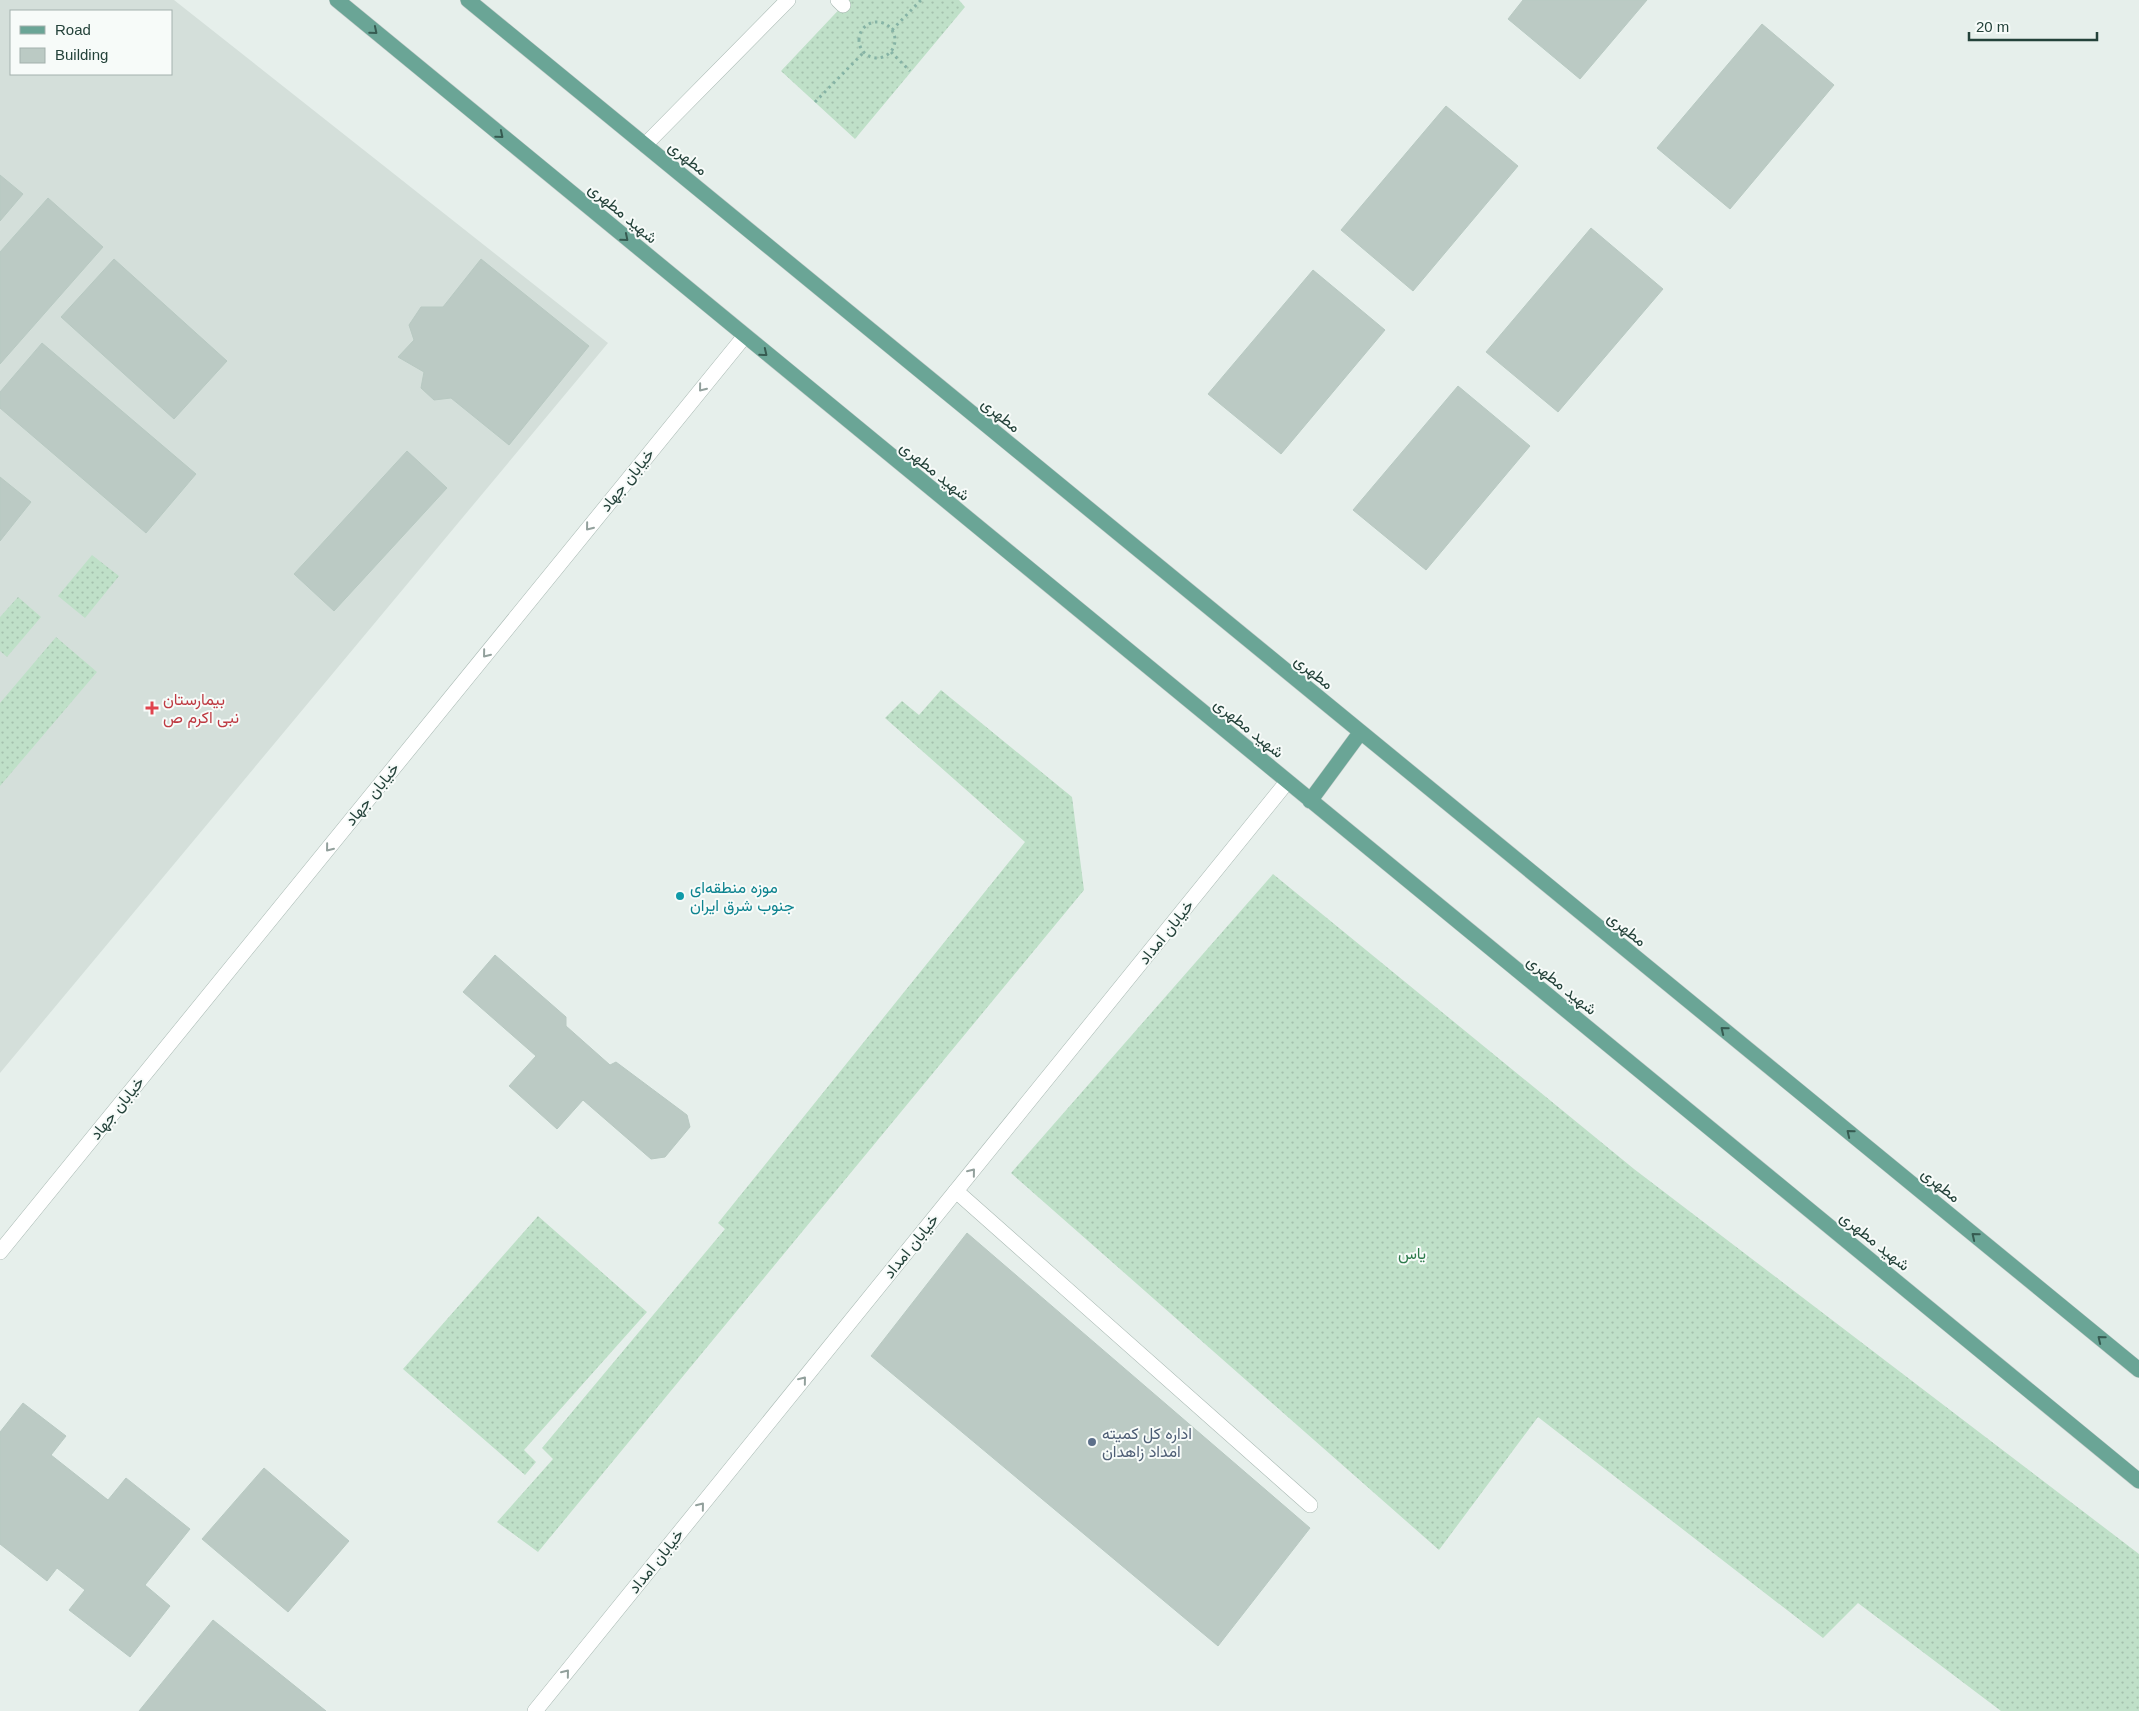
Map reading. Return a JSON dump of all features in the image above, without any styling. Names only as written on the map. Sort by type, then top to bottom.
[{"type":"main road","name":"شهید مطهری","points":[[337,0],[744,337],[2139,1481]]},
{"type":"main road","name":"مطهری","points":[[468,0],[2139,1370]]},
{"type":"main road","points":[[1310,801],[1360,733]]},
{"type":"street","points":[[645,145],[788,0]]},
{"type":"street","name":"خیابان جهاد","points":[[0,1252],[744,337]]},
{"type":"street","name":"خیابان امداد","points":[[535,1711],[1287,782]]},
{"type":"street","points":[[956,1191],[1310,1505]]},
{"type":"path","points":[[892,30],[921,0]]},
{"type":"path","points":[[878,22],[892,30],[895,41],[890,52],[874,58],[860,48],[859,36],[865,25],[878,22]]},
{"type":"path","points":[[815,102],[864,52]]},
{"type":"path","points":[[890,52],[910,72]]},
{"type":"shaded area","name":"بیمارستان نبی اکرم ص","points":[[0,0],[174,0],[608,343],[0,1073]]},
{"type":"green space","points":[[848,0],[959,0],[965,7],[855,139],[781,71]]},
{"type":"green space","points":[[92,555],[119,576],[85,618],[58,596]]},
{"type":"green space","points":[[18,597],[41,617],[7,657],[0,651],[0,617]]},
{"type":"green space","points":[[56,637],[97,672],[0,786],[0,703]]},
{"type":"green space","points":[[941,690],[1072,797],[1084,890],[538,1552],[497,1522],[553,1459],[542,1448],[725,1229],[718,1223],[1025,842],[885,718],[902,701],[919,715]]},
{"type":"green space","name":"یاس","points":[[1273,874],[1634,1169],[2139,1554],[2139,1711],[2001,1711],[1858,1603],[1823,1638],[1538,1417],[1439,1550],[1011,1173]]},
{"type":"green space","points":[[538,1216],[647,1312],[524,1450],[536,1462],[525,1475],[403,1369]]},
{"type":"building","points":[[1523,0],[1647,0],[1580,79],[1508,19]]},
{"type":"building","points":[[1762,24],[1834,85],[1730,209],[1657,148]]},
{"type":"building","points":[[1446,106],[1518,166],[1413,291],[1341,230]]},
{"type":"building","points":[[0,175],[23,194],[0,221]]},
{"type":"building","points":[[48,198],[103,247],[0,364],[0,252]]},
{"type":"building","points":[[1591,228],[1663,289],[1558,412],[1486,352]]},
{"type":"building","points":[[114,259],[227,361],[174,419],[61,317]]},
{"type":"building","points":[[481,259],[589,346],[509,445],[451,398],[434,400],[421,388],[424,372],[398,357],[414,340],[409,325],[421,307],[443,307]]},
{"type":"building","points":[[1313,270],[1385,330],[1281,454],[1208,394]]},
{"type":"building","points":[[42,343],[196,474],[146,533],[0,408],[0,392]]},
{"type":"building","points":[[1458,386],[1530,446],[1426,570],[1353,510]]},
{"type":"building","points":[[407,451],[447,488],[334,611],[294,574]]},
{"type":"building","points":[[0,477],[31,502],[0,541]]},
{"type":"building","points":[[495,955],[566,1017],[566,1026],[610,1065],[616,1062],[687,1115],[690,1127],[665,1157],[651,1159],[583,1100],[557,1129],[509,1086],[536,1056],[463,992]]},
{"type":"building","name":"اداره کل کمیته امداد زاهدان","points":[[967,1233],[1310,1528],[1218,1646],[871,1356]]},
{"type":"building","points":[[23,1403],[66,1436],[51,1455],[108,1500],[126,1478],[190,1529],[145,1585],[170,1606],[130,1657],[69,1610],[85,1590],[57,1568],[47,1581],[0,1544],[0,1432]]},
{"type":"building","points":[[264,1468],[349,1541],[288,1612],[202,1539]]},
{"type":"building","points":[[213,1620],[326,1711],[139,1711]]},
{"type":"place","name":"بیمارستان نبی اکرم ص","points":[[152,708]]},
{"type":"place","name":"موزه منطقه‌ای جنوب شرق ایران","points":[[680,896]]},
{"type":"place","name":"اداره کل کمیته امداد زاهدان","points":[[1092,1442]]}]
